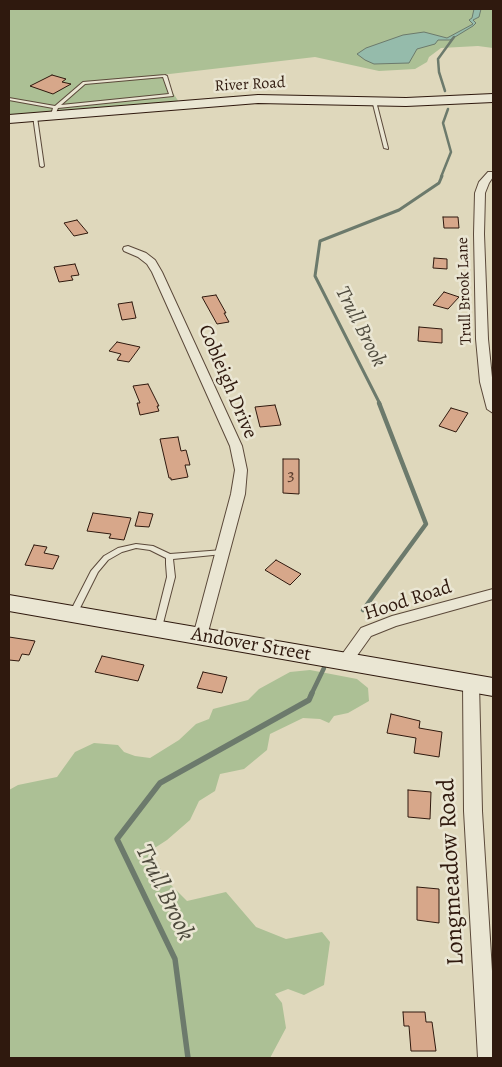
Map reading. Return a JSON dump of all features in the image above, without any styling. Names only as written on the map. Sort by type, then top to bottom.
[{"type":"main road","name":"River Road","points":[[9,119],[35,116],[54,111],[258,99],[374,102],[493,98]]},
{"type":"main road","name":"Andover Street","points":[[9,603],[493,687]]},
{"type":"street","name":"Trull Brook Lane","points":[[491,174],[484,182],[480,193],[479,234],[482,339],[486,382],[493,409]]},
{"type":"street","name":"Cobleigh Drive","points":[[128,249],[142,255],[157,272],[236,446],[241,470],[223,552],[200,636]]},
{"type":"street","name":"Hood Road","points":[[346,660],[366,632],[392,622],[493,594]]},
{"type":"street","name":"Longmeadow Road","points":[[471,684],[473,811],[488,1058]]},
{"type":"lane","points":[[9,99],[54,111],[104,102],[171,95],[164,76],[84,83],[54,111]]},
{"type":"lane","points":[[374,102],[386,148]]},
{"type":"lane","points":[[35,116],[42,166]]},
{"type":"lane","points":[[73,614],[95,571],[106,558],[120,550],[136,546],[151,548],[169,557],[223,552]]},
{"type":"lane","points":[[158,629],[171,577],[169,557]]},
{"type":"shaded area","points":[[9,9],[493,9],[493,48],[478,46],[441,48],[429,57],[427,62],[415,69],[379,71],[315,57],[161,75],[179,102],[9,115]]},
{"type":"shaded area","points":[[474,9],[481,9],[479,17],[473,20],[476,23],[473,26],[450,40],[438,40],[435,44],[417,49],[409,63],[374,64],[357,54],[366,48],[403,35],[424,32],[447,38],[473,24],[469,20],[472,18]]},
{"type":"shaded area","points":[[310,670],[357,679],[368,688],[369,701],[348,713],[334,716],[329,723],[320,719],[303,718],[270,734],[267,750],[244,769],[220,774],[215,791],[199,801],[190,820],[167,840],[150,851],[168,882],[187,901],[226,892],[256,927],[286,939],[322,932],[330,942],[324,985],[304,995],[288,989],[275,994],[282,1003],[286,1028],[270,1058],[9,1058],[9,790],[18,785],[57,777],[75,752],[94,743],[118,745],[124,752],[150,758],[179,740],[196,724],[209,719],[213,709],[248,700],[259,689],[290,672]]},
{"type":"building","points":[[52,75],[66,79],[62,82],[71,84],[53,94],[30,86]]},
{"type":"building","points":[[443,217],[458,217],[459,228],[444,228]]},
{"type":"building","points":[[77,220],[88,233],[74,236],[64,223]]},
{"type":"building","points":[[434,258],[447,259],[447,269],[433,268]]},
{"type":"building","points":[[75,264],[79,275],[71,276],[73,280],[59,282],[54,267]]},
{"type":"building","points":[[444,292],[459,297],[448,309],[433,305]]},
{"type":"building","points":[[216,295],[229,322],[217,324],[202,297]]},
{"type":"building","points":[[132,302],[136,318],[122,320],[118,304]]},
{"type":"building","points":[[419,327],[442,329],[442,343],[418,341]]},
{"type":"building","points":[[117,342],[140,347],[129,362],[117,360],[121,354],[109,351]]},
{"type":"building","points":[[148,384],[159,406],[157,406],[159,411],[140,415],[137,403],[140,403],[133,386]]},
{"type":"building","points":[[275,405],[281,425],[260,427],[255,407]]},
{"type":"building","points":[[451,408],[468,413],[456,432],[439,426]]},
{"type":"building","points":[[178,437],[181,451],[186,450],[190,465],[185,465],[188,477],[171,480],[160,439]]},
{"type":"building","points":[[283,459],[299,459],[299,494],[283,493]]},
{"type":"building","points":[[139,512],[153,514],[149,527],[135,526]]},
{"type":"building","points":[[93,513],[131,518],[124,540],[109,538],[111,534],[87,531]]},
{"type":"building","points":[[34,545],[47,547],[44,553],[59,556],[53,569],[25,565]]},
{"type":"building","points":[[276,560],[301,574],[290,585],[265,570]]},
{"type":"building","points":[[9,637],[35,641],[29,655],[22,654],[19,661],[9,660]]},
{"type":"building","points":[[102,656],[144,665],[138,681],[95,672]]},
{"type":"building","points":[[203,672],[227,677],[222,693],[197,688]]},
{"type":"building","points":[[391,714],[420,721],[419,728],[442,732],[439,757],[414,753],[416,738],[387,733]]},
{"type":"building","points":[[408,790],[431,792],[430,819],[408,817]]},
{"type":"building","points":[[417,887],[439,889],[439,923],[417,920]]},
{"type":"building","points":[[403,1012],[425,1012],[426,1022],[432,1022],[436,1051],[411,1051],[409,1026],[404,1026]]},
{"type":"waterway","name":"Trull Brook","points":[[445,91],[439,72],[438,59],[454,37]]},
{"type":"waterway","name":"Trull Brook","points":[[441,177],[451,152],[443,123],[448,109]]},
{"type":"waterway","name":"Trull Brook","points":[[380,404],[315,276],[320,241],[399,210],[439,183],[442,176]]},
{"type":"waterway","name":"Trull Brook","points":[[363,610],[426,524],[379,403]]},
{"type":"waterway","name":"Trull Brook","points":[[311,695],[324,668]]},
{"type":"waterway","name":"Trull Brook","points":[[188,1058],[175,959],[117,839],[160,783],[309,700],[312,693]]}]
